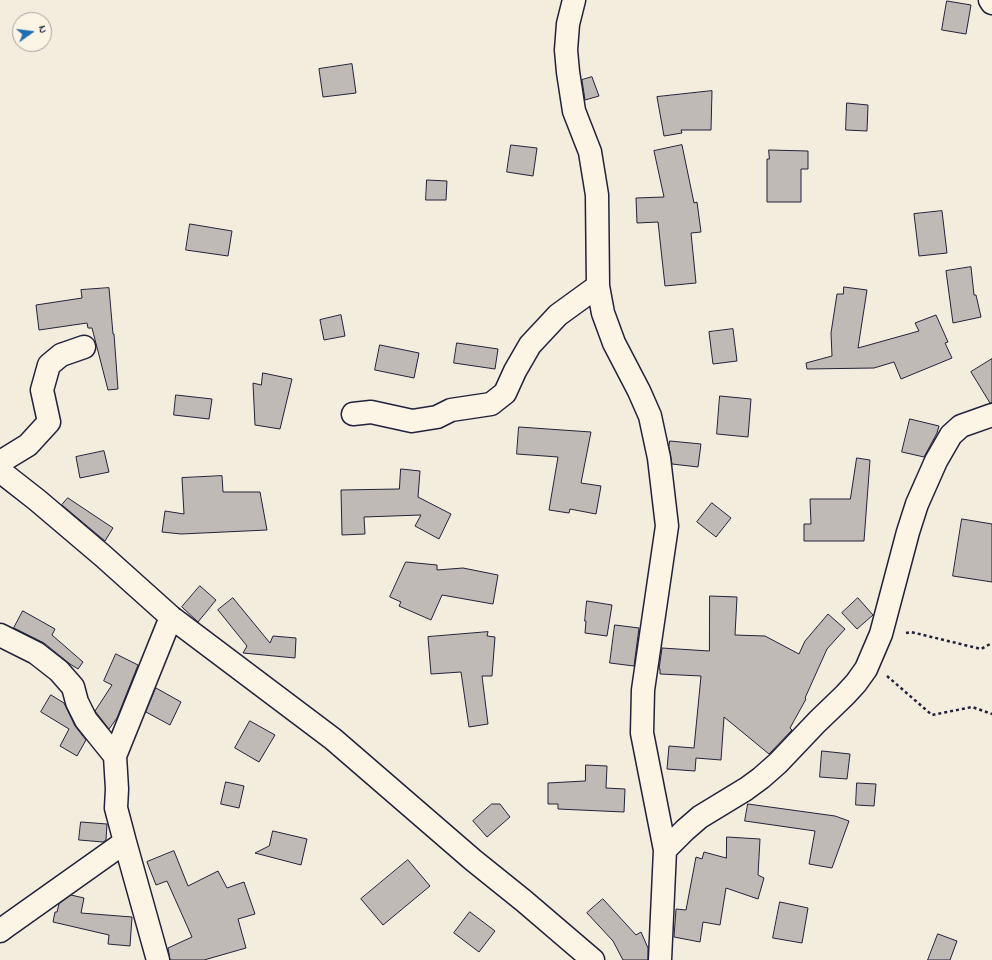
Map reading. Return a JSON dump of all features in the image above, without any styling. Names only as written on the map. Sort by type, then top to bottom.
[{"type":"street","points":[[574,0],[568,24],[566,50],[574,110],[590,152],[597,195],[598,286],[603,313],[614,343],[650,416],[659,458],[667,526],[643,690],[642,733],[665,850],[660,960]]},
{"type":"street","points":[[354,414],[371,412],[412,421],[437,417],[451,410],[491,404],[505,393],[530,345],[558,315],[598,286]]},
{"type":"street","points":[[0,462],[28,445],[49,422],[42,390],[49,364],[61,355],[84,347]]},
{"type":"street","points":[[665,850],[700,817],[746,789],[778,763],[845,695],[866,669],[881,634],[908,532],[917,504],[936,461],[951,435],[961,426],[992,415]]},
{"type":"street","points":[[0,471],[37,500],[171,617],[333,739],[473,860],[593,960]]},
{"type":"street","points":[[158,960],[116,808],[114,756],[171,617]]},
{"type":"street","points":[[0,635],[36,654],[59,671],[73,687],[77,702],[86,720],[114,756]]},
{"type":"street","points":[[0,931],[125,842]]},
{"type":"path","points":[[881,634],[911,632],[982,649],[992,643]]},
{"type":"path","points":[[869,662],[932,715],[972,707],[992,714]]},
{"type":"building","points":[[947,1],[971,5],[966,34],[942,30]]},
{"type":"building","points":[[352,64],[356,93],[323,97],[319,69]]},
{"type":"building","points":[[592,77],[599,96],[585,100],[582,80]]},
{"type":"building","points":[[712,91],[711,130],[681,130],[682,133],[664,136],[657,97]]},
{"type":"building","points":[[847,103],[868,105],[867,131],[846,130]]},
{"type":"building","points":[[511,145],[537,148],[533,176],[507,172]]},
{"type":"building","points":[[682,145],[694,203],[697,202],[701,232],[691,233],[696,283],[665,286],[658,222],[637,223],[636,198],[664,197],[654,151]]},
{"type":"building","points":[[769,150],[808,151],[808,169],[801,169],[801,202],[767,202],[767,159],[769,159]]},
{"type":"building","points":[[427,180],[447,181],[446,200],[426,200]]},
{"type":"building","points":[[942,211],[947,253],[919,256],[914,214]]},
{"type":"building","points":[[190,224],[232,231],[228,256],[186,250]]},
{"type":"building","points":[[971,267],[974,295],[976,295],[981,317],[953,323],[946,271]]},
{"type":"building","points":[[844,287],[867,290],[858,348],[919,331],[915,323],[936,315],[948,342],[945,343],[952,358],[901,379],[894,362],[874,368],[807,369],[806,363],[832,356],[831,333],[837,294],[843,294]]},
{"type":"building","points":[[109,288],[118,389],[108,390],[92,328],[88,328],[87,323],[39,330],[36,305],[82,298],[81,290]]},
{"type":"building","points":[[341,315],[345,336],[324,340],[320,320]]},
{"type":"building","points":[[733,329],[737,361],[713,364],[709,332]]},
{"type":"building","points":[[457,343],[498,349],[495,369],[454,363]]},
{"type":"building","points":[[380,345],[419,353],[414,378],[375,370]]},
{"type":"building","points":[[992,359],[992,403],[990,403],[971,372]]},
{"type":"building","points":[[263,373],[292,379],[280,429],[255,425],[253,383],[261,385]]},
{"type":"building","points":[[176,395],[212,399],[209,419],[174,415]]},
{"type":"building","points":[[720,396],[751,399],[748,437],[717,434]]},
{"type":"building","points":[[910,419],[939,426],[937,433],[924,457],[902,452]]},
{"type":"building","points":[[519,427],[591,432],[581,483],[601,486],[596,514],[570,509],[569,513],[549,510],[558,457],[517,454]]},
{"type":"building","points":[[670,441],[701,444],[698,467],[672,464],[669,447]]},
{"type":"building","points":[[104,451],[109,472],[80,478],[76,457]]},
{"type":"building","points":[[857,458],[870,460],[864,541],[804,541],[804,524],[811,524],[810,499],[850,499]]},
{"type":"building","points":[[401,469],[420,471],[418,497],[451,514],[439,539],[415,526],[421,515],[364,517],[365,534],[342,535],[341,490],[399,489]]},
{"type":"building","points":[[222,476],[223,492],[260,492],[267,530],[181,534],[162,532],[165,511],[184,514],[182,478]]},
{"type":"building","points":[[68,498],[113,528],[105,541],[62,505]]},
{"type":"building","points":[[712,503],[731,518],[716,537],[697,522]]},
{"type":"building","points":[[962,519],[992,524],[992,582],[953,576]]},
{"type":"building","points":[[406,562],[437,565],[437,570],[463,568],[498,575],[493,604],[442,595],[431,620],[399,606],[401,602],[390,597]]},
{"type":"building","points":[[200,586],[216,600],[198,622],[182,607]]},
{"type":"building","points":[[710,596],[737,597],[735,635],[765,636],[799,654],[805,641],[828,614],[845,629],[827,649],[805,698],[806,699],[790,728],[792,730],[769,754],[724,717],[721,760],[696,758],[695,771],[667,769],[669,746],[694,748],[701,676],[660,674],[659,669],[662,648],[709,651]]},
{"type":"building","points":[[233,598],[270,643],[273,636],[296,638],[295,658],[243,653],[247,646],[218,610]]},
{"type":"building","points":[[858,598],[873,615],[857,629],[842,613]]},
{"type":"building","points":[[587,601],[612,605],[607,636],[585,633]]},
{"type":"building","points":[[23,611],[55,629],[52,635],[83,662],[78,669],[44,643],[14,628]]},
{"type":"building","points":[[615,625],[639,628],[634,666],[610,663]]},
{"type":"building","points":[[488,632],[487,636],[495,637],[492,676],[482,676],[488,724],[469,727],[461,672],[431,674],[428,637]]},
{"type":"building","points":[[116,654],[138,665],[117,718],[109,729],[95,711],[112,685],[104,681]]},
{"type":"building","points":[[156,688],[181,702],[170,725],[146,712]]},
{"type":"building","points":[[51,695],[64,703],[75,726],[86,740],[77,756],[60,746],[69,729],[41,712]]},
{"type":"building","points":[[250,721],[275,735],[259,762],[235,748]]},
{"type":"building","points":[[822,751],[850,754],[847,779],[820,777]]},
{"type":"building","points":[[586,765],[607,766],[606,788],[625,789],[624,812],[558,809],[558,804],[548,804],[548,783],[585,781]]},
{"type":"building","points":[[226,782],[244,786],[239,808],[221,804]]},
{"type":"building","points":[[857,783],[876,784],[874,806],[856,805]]},
{"type":"building","points":[[492,804],[500,804],[510,817],[487,837],[473,821]]},
{"type":"building","points":[[748,804],[835,816],[849,821],[832,868],[809,864],[815,831],[745,821]]},
{"type":"building","points":[[81,822],[107,824],[106,840],[103,842],[79,840]]},
{"type":"building","points":[[273,831],[307,839],[301,865],[255,853],[269,846]]},
{"type":"building","points":[[727,837],[760,839],[758,875],[764,878],[758,899],[726,888],[720,925],[703,922],[700,942],[674,937],[676,909],[686,910],[696,857],[702,859],[704,852],[726,858]]},
{"type":"building","points":[[174,851],[188,886],[218,871],[227,888],[244,882],[255,914],[238,919],[246,948],[204,960],[170,960],[168,948],[192,937],[167,881],[156,885],[147,862]]},
{"type":"building","points":[[408,860],[430,886],[383,925],[361,899]]},
{"type":"building","points":[[71,895],[84,898],[81,913],[132,917],[130,946],[108,944],[109,935],[53,922],[55,912],[57,912],[59,904]]},
{"type":"building","points":[[603,899],[636,935],[641,932],[648,948],[648,960],[623,960],[613,941],[587,913]]},
{"type":"building","points":[[780,902],[808,908],[802,943],[773,938]]},
{"type":"building","points":[[470,912],[495,931],[479,952],[454,933]]},
{"type":"building","points":[[938,934],[957,941],[950,960],[928,960]]}]
